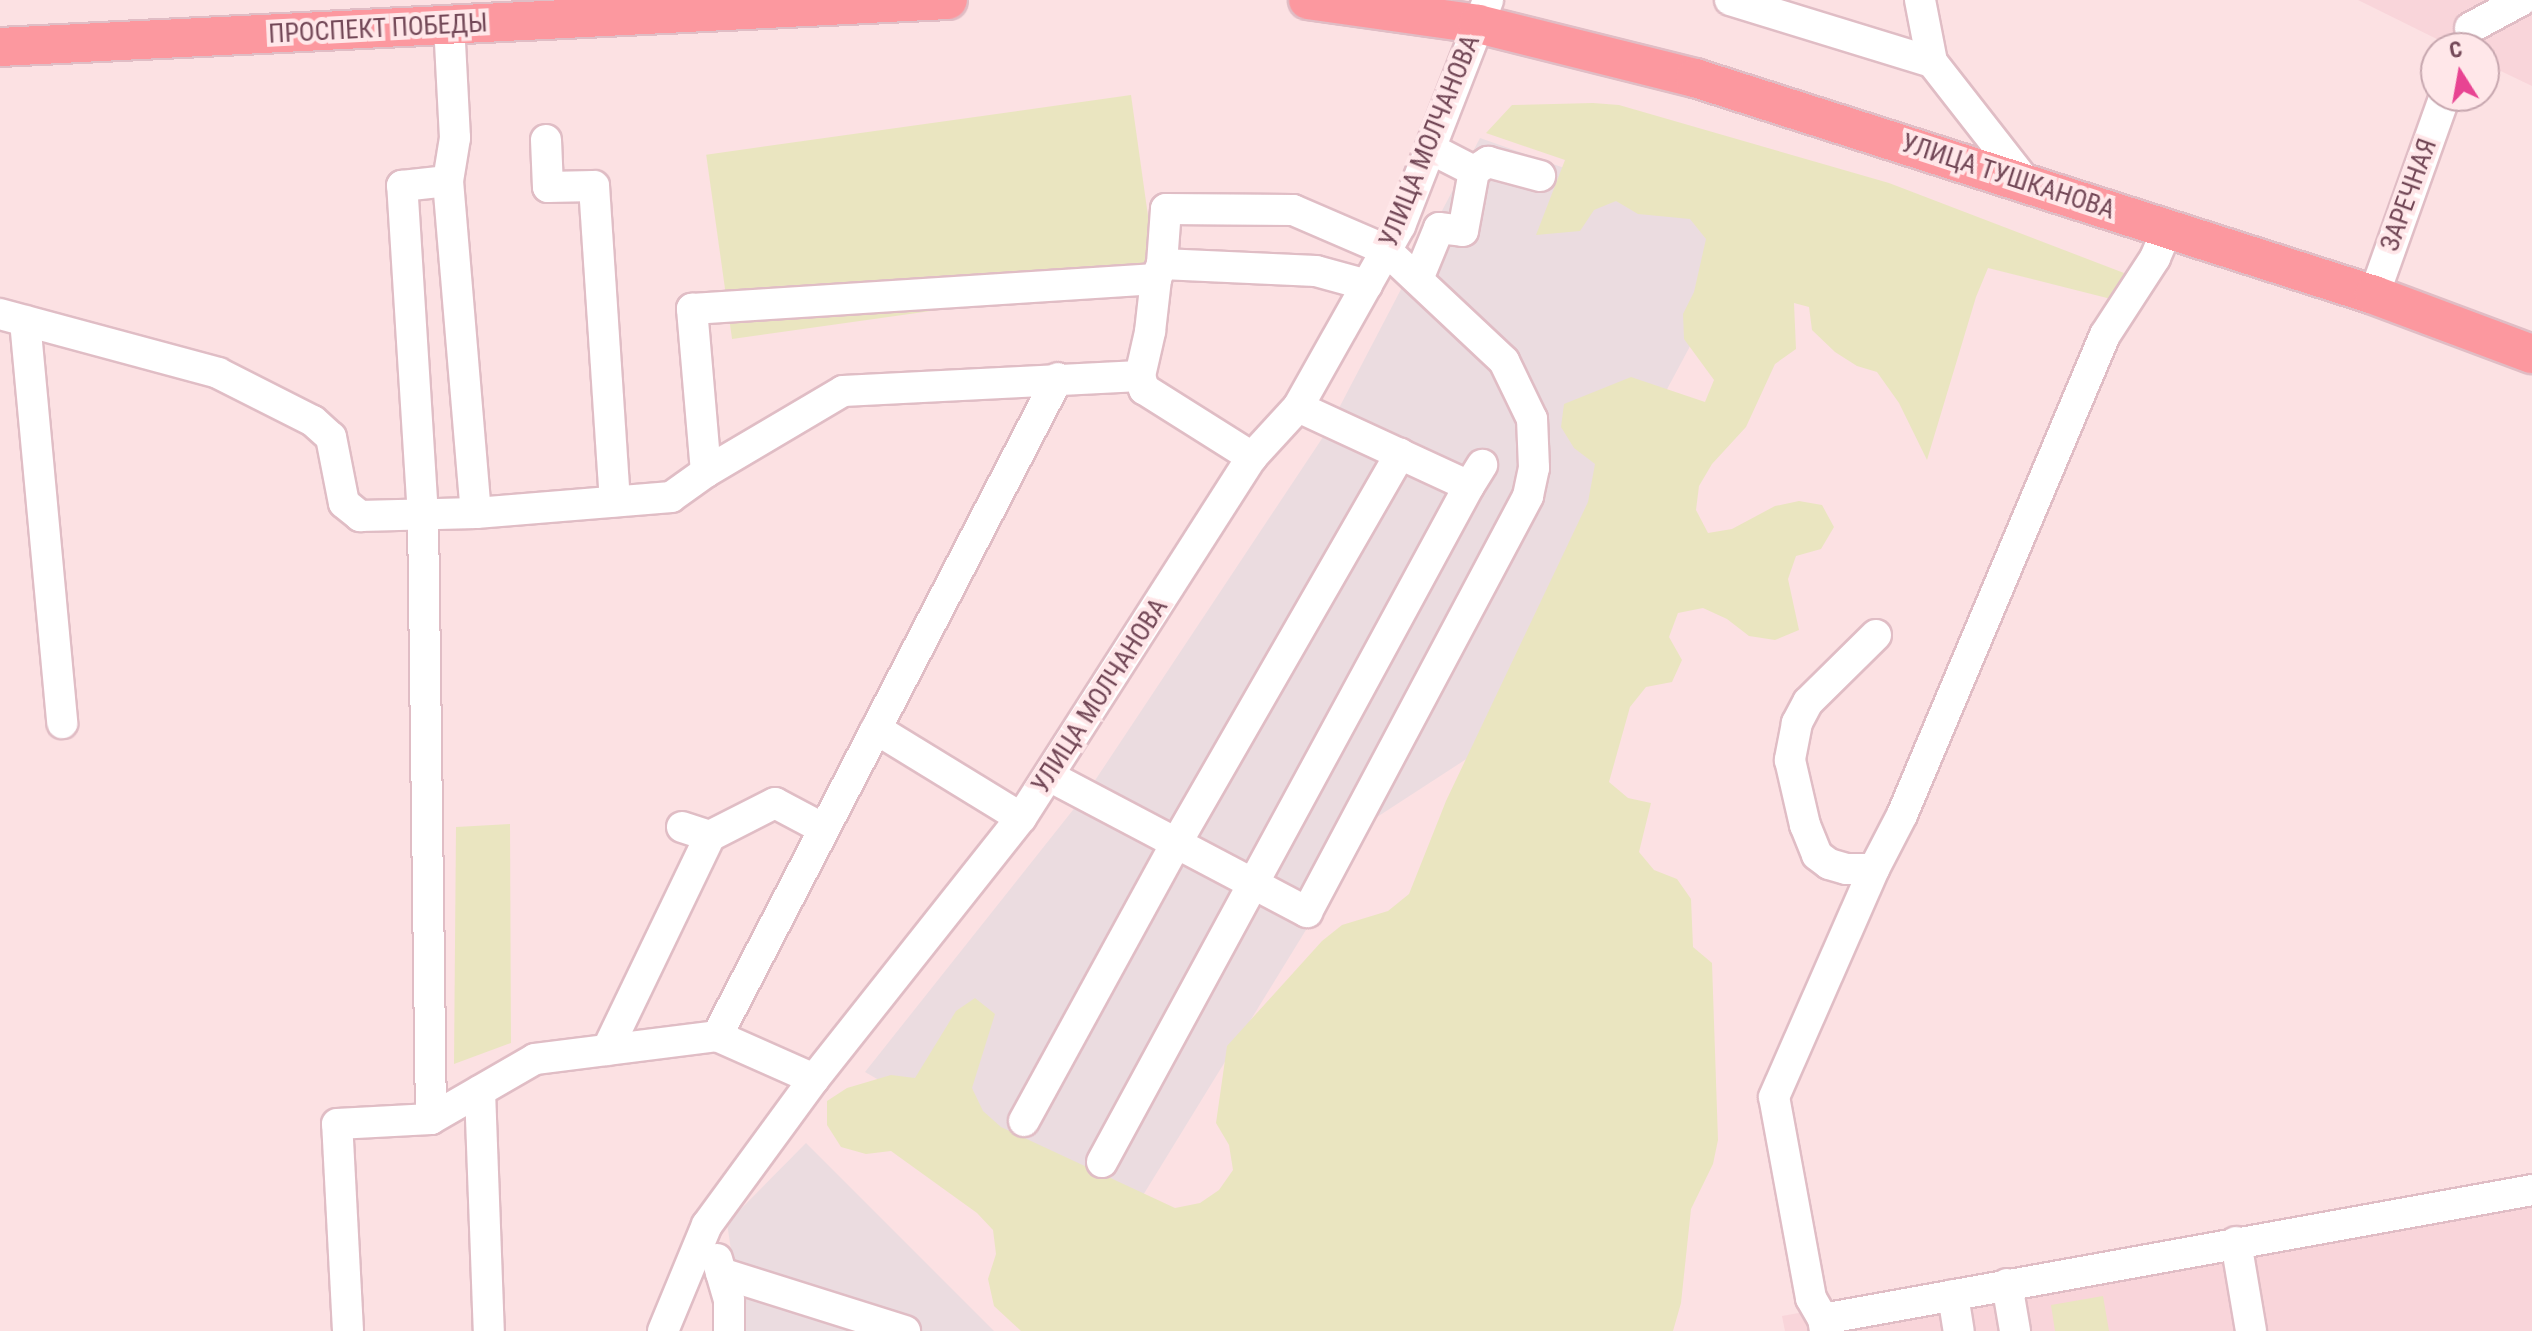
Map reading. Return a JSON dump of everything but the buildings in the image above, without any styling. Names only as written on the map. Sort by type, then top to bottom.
[{"type":"main road","name":"ПРОСПЕКТ ПОБЕДЫ","points":[[0,47],[449,25],[716,6],[948,0]]},
{"type":"main road","points":[[1308,0],[1483,12]]},
{"type":"main road","name":"УЛИЦА ТУШКАНОВА","points":[[1483,12],[2025,181],[2167,230],[2374,295],[2532,354]]},
{"type":"street","points":[[1730,0],[1932,62]]},
{"type":"street","points":[[1920,0],[1932,62],[2025,181]]},
{"type":"street","points":[[2471,25],[2522,0]]},
{"type":"street","name":"УЛИЦА МОЛЧАНОВА","points":[[663,1331],[707,1225],[814,1079],[1021,818],[1252,457],[1298,407],[1386,250],[1431,149],[1483,12]]},
{"type":"street","points":[[449,25],[455,138],[448,181],[476,513]]},
{"type":"street","name":"ЗАРЕЧНАЯ","points":[[2374,295],[2439,112]]},
{"type":"street","points":[[546,140],[548,187],[594,186],[615,501]]},
{"type":"street","points":[[1431,149],[1474,171]]},
{"type":"street","points":[[1418,279],[1439,228],[1463,231],[1474,171],[1488,162],[1540,176]]},
{"type":"street","points":[[431,1119],[423,516],[402,186],[448,181]]},
{"type":"street","points":[[1049,776],[1254,881],[1307,912],[1528,496],[1535,441],[1527,404],[1504,361],[1386,250],[1293,210],[1166,209],[1150,332],[1140,376],[1144,389],[1252,457]]},
{"type":"street","points":[[2167,230],[2155,258],[2105,335],[1902,815],[1874,869],[1774,1097],[1811,1298],[1824,1325],[2007,1284],[2532,1191]]},
{"type":"street","points":[[706,472],[692,309],[1159,272],[1316,271],[1367,285]]},
{"type":"street","points":[[62,723],[13,318],[218,373],[313,421],[331,437],[344,503],[360,516],[476,513],[671,497],[706,472],[843,391],[1140,376]]},
{"type":"street","points":[[717,1036],[1058,378]]},
{"type":"street","points":[[1102,1162],[1475,476],[1400,454],[1298,407]]},
{"type":"street","points":[[1024,1121],[1177,842],[1400,454]]},
{"type":"street","points":[[1874,869],[1846,869],[1829,864],[1817,855],[1805,825],[1790,760],[1797,723],[1808,702],[1876,635]]},
{"type":"street","points":[[876,729],[1021,818]]},
{"type":"street","points":[[607,1050],[696,832],[775,803],[824,829]]},
{"type":"street","points":[[348,1331],[337,1124],[431,1119],[535,1059],[717,1036],[814,1079]]},
{"type":"street","points":[[480,1091],[489,1331]]},
{"type":"street","points":[[707,1225],[729,1300],[729,1331]]},
{"type":"street","points":[[2236,1242],[2251,1331]]},
{"type":"street","points":[[721,1273],[905,1331]]},
{"type":"street","points":[[2007,1284],[2015,1331]]},
{"type":"street","points":[[1953,1295],[1959,1331]]},
{"type":"shaded area","points":[[2358,0],[2532,0],[2532,86],[2500,71],[2500,32],[2423,32]]},
{"type":"shaded area","points":[[1131,95],[1157,279],[732,339],[706,155]]},
{"type":"shaded area","points":[[1512,105],[1619,105],[1889,183],[2124,273],[2111,299],[1988,268],[1976,297],[1927,460],[1899,403],[1877,372],[1857,366],[1835,352],[1812,330],[1809,307],[1794,303],[1796,349],[1775,364],[1746,427],[1712,464],[1699,486],[1696,510],[1708,533],[1732,529],[1775,506],[1799,501],[1822,505],[1834,527],[1821,549],[1796,556],[1788,579],[1799,630],[1775,640],[1749,636],[1727,619],[1703,608],[1678,613],[1669,637],[1682,660],[1672,682],[1646,687],[1630,707],[1609,782],[1628,798],[1651,803],[1639,852],[1654,870],[1677,879],[1691,899],[1693,947],[1712,963],[1718,1140],[1713,1164],[1691,1209],[1681,1303],[1673,1331],[1021,1331],[994,1306],[988,1279],[996,1254],[993,1230],[977,1213],[891,1151],[866,1154],[841,1147],[827,1125],[827,1101],[847,1088],[891,1075],[915,1078],[956,1011],[975,998],[995,1014],[972,1088],[983,1111],[1001,1127],[1175,1208],[1200,1203],[1219,1190],[1233,1170],[1229,1145],[1216,1123],[1227,1046],[1322,941],[1342,925],[1388,911],[1409,894],[1446,801],[1588,502],[1595,464],[1574,448],[1561,427],[1564,404],[1631,377],[1705,402],[1714,380],[1684,339],[1683,314],[1694,292],[1706,239],[1690,219],[1638,214],[1616,201],[1594,210],[1580,231],[1536,235],[1565,160],[1486,133]]},
{"type":"shaded area","points":[[1480,138],[1750,234],[1471,756],[1374,819],[1126,1223],[865,1072],[1088,791],[1327,431]]},
{"type":"shaded area","points":[[510,824],[511,1043],[454,1064],[456,827]]},
{"type":"shaded area","points":[[806,1143],[994,1331],[743,1331],[727,1223]]},
{"type":"shaded area","points":[[2532,1181],[2532,1331],[1785,1331],[1782,1316]]},
{"type":"shaded area","points":[[2103,1296],[2109,1331],[2055,1331],[2051,1305]]}]
